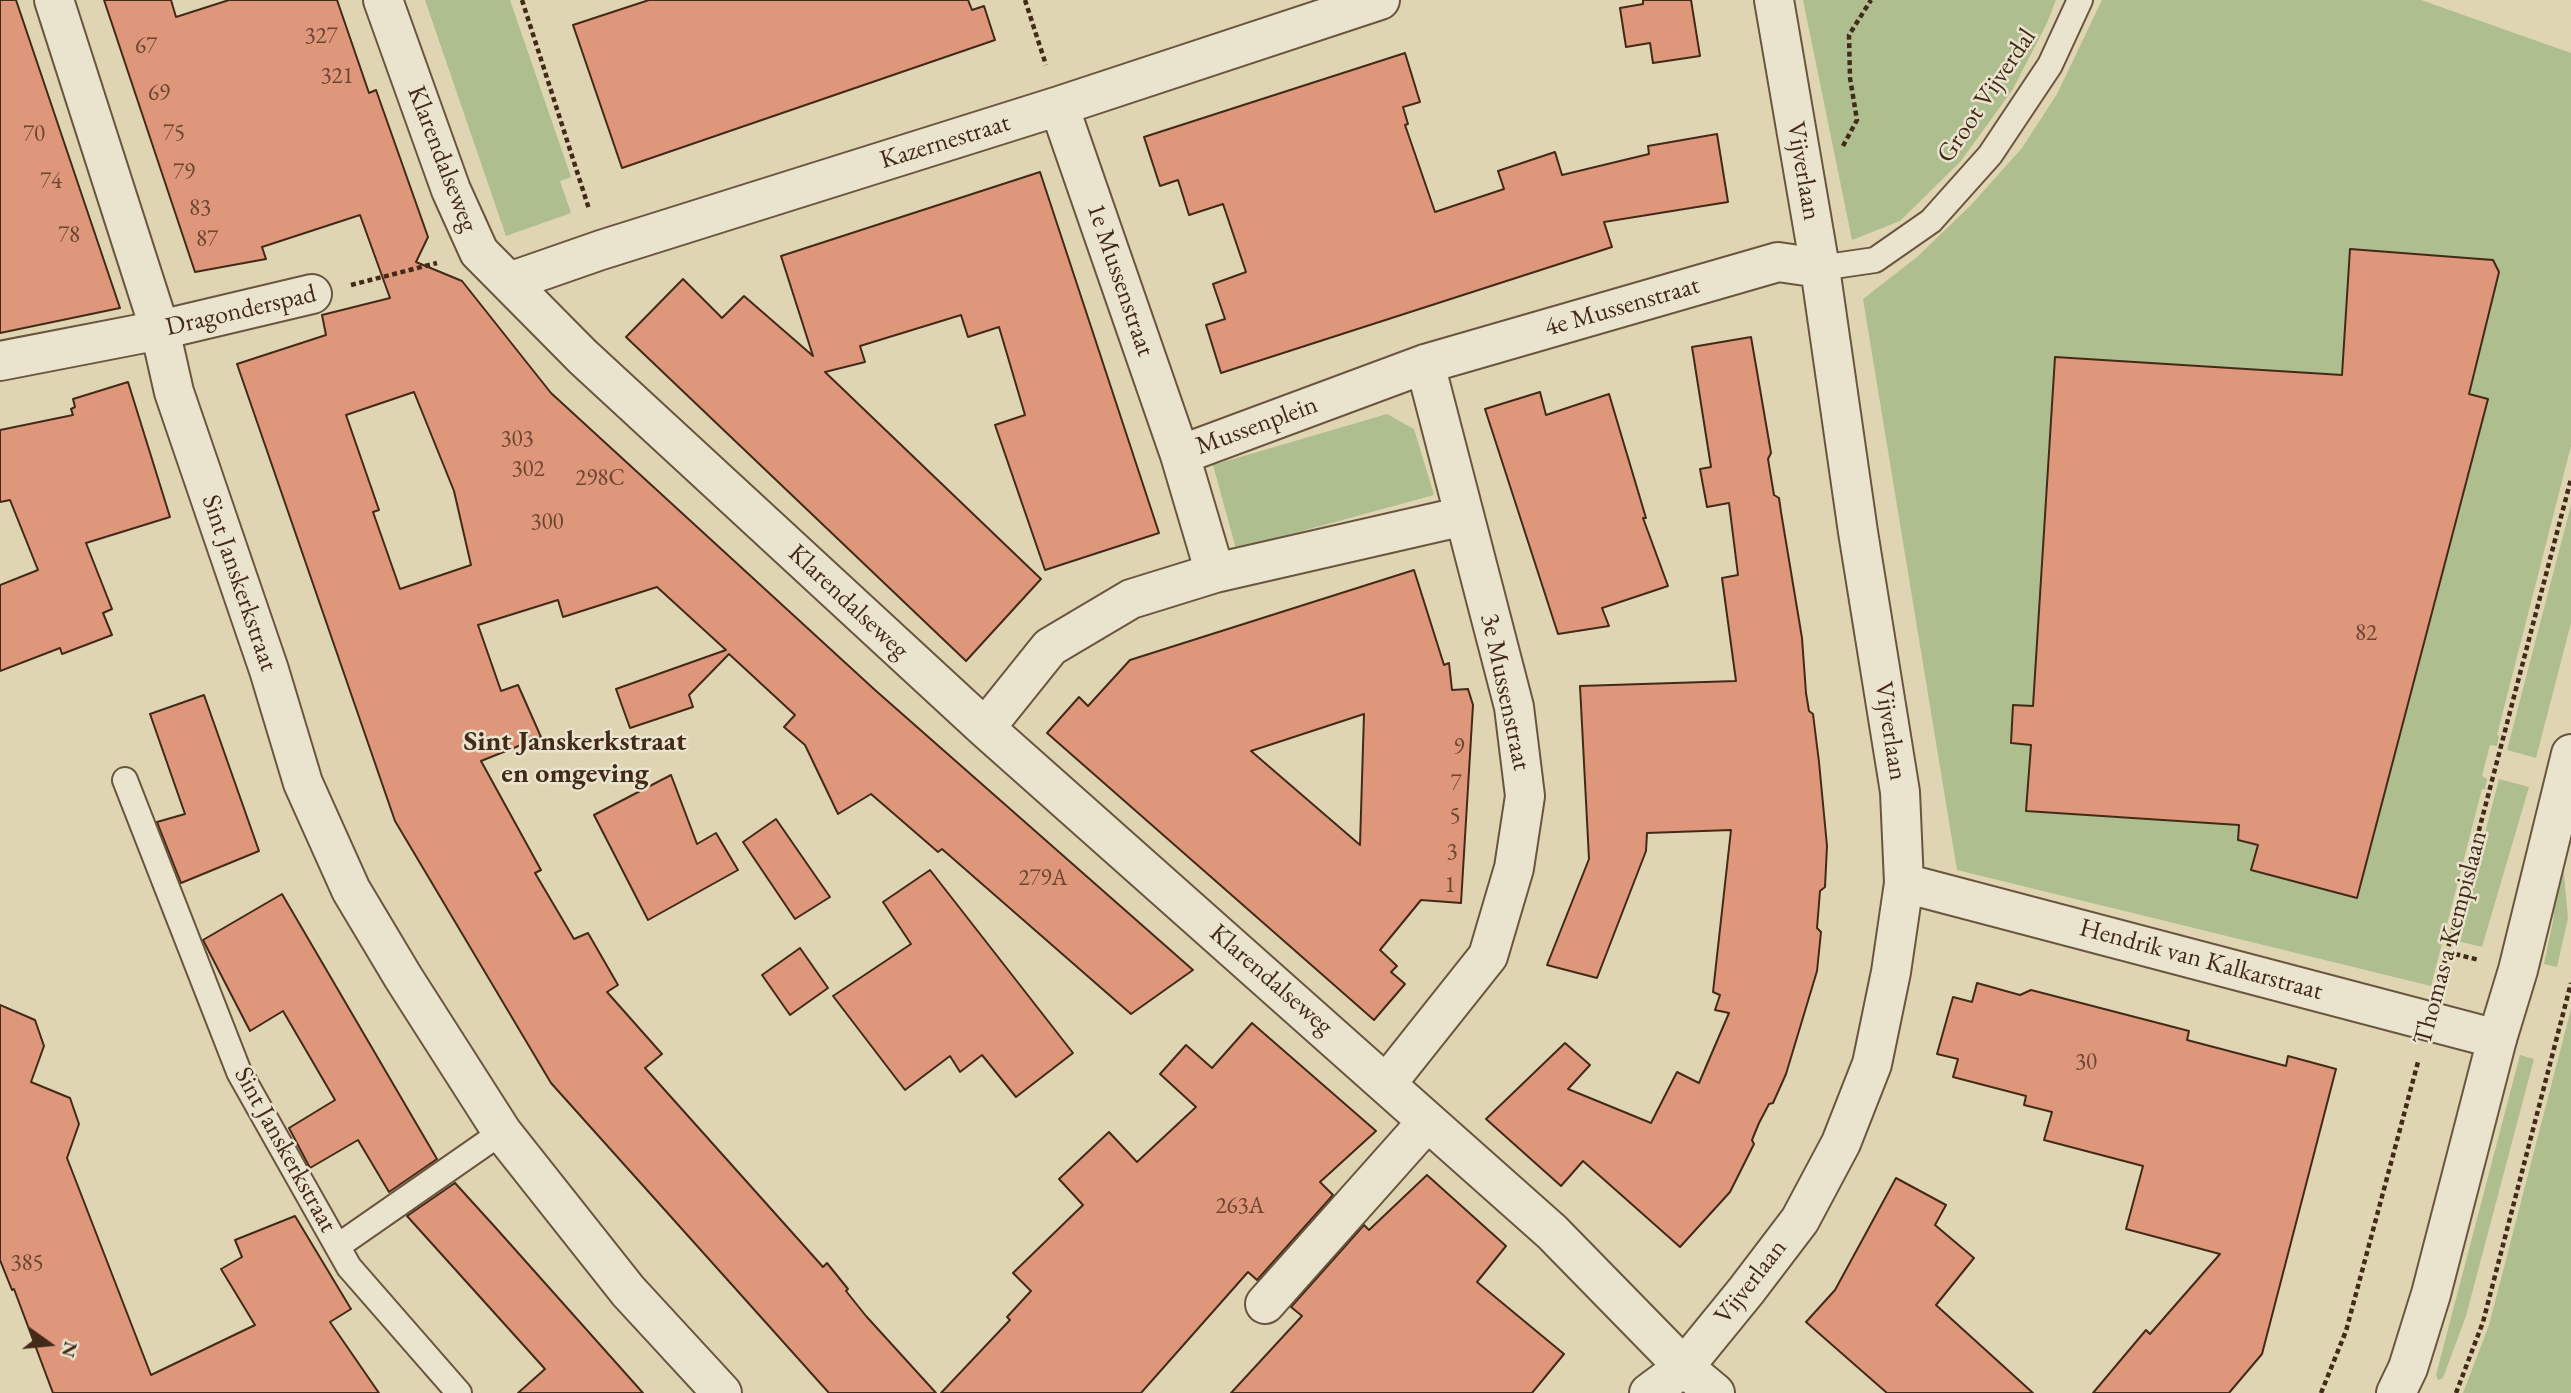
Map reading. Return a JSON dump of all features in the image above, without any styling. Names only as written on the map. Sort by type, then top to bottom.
[{"type":"street","name":"Sint Janskerkstraat","points":[[54,0],[160,330],[174,392],[269,670],[303,783],[351,890],[502,1132],[628,1291],[722,1393]]},
{"type":"street","name":"Klarendalseweg","points":[[383,0],[451,190],[479,252],[583,357],[985,728],[1552,1232],[1685,1367],[1715,1393]]},
{"type":"street","name":"Kazernestraat","points":[[509,282],[601,250],[1059,106],[1380,0]]},
{"type":"street","name":"Vijverlaan","points":[[1649,1393],[1685,1367],[1800,1220],[1841,1143],[1871,1063],[1891,972],[1904,883],[1900,792],[1858,532],[1820,268],[1774,0]]},
{"type":"street","name":"1e Mussenstraat","points":[[1059,106],[1180,455]]},
{"type":"street","name":"4e Mussenstraat","points":[[1425,364],[1778,262],[1820,268]]},
{"type":"street","name":"Dragonderspad","points":[[0,361],[160,330],[312,294]]},
{"type":"street","name":"Mussenplein","points":[[1214,573],[1180,455],[1425,364]]},
{"type":"street","points":[[985,728],[1050,647],[1131,599],[1214,573],[1464,516],[1425,364]]},
{"type":"street","name":"3e Mussenstraat","points":[[1387,1083],[1488,956],[1514,868],[1525,796],[1514,707],[1464,516]]},
{"type":"street","points":[[2396,1393],[2408,1368],[2431,1294],[2497,1039],[2518,970],[2571,754]]},
{"type":"street","name":"Hendrik van Kalkarstraat","points":[[1904,883],[2497,1039]]},
{"type":"street","points":[[1265,1304],[1427,1122]]},
{"type":"lane","name":"Groot Vijverdal","points":[[1820,268],[1875,260],[1931,221],[1990,155],[2050,65],[2080,0]]},
{"type":"lane","name":"Sint Janskerkstraat","points":[[125,780],[239,1072],[349,1267],[459,1393]]},
{"type":"lane","name":"Sint Janskerkstraat","points":[[338,1246],[502,1132]]},
{"type":"path","points":[[522,0],[601,250]]},
{"type":"path","points":[[1025,0],[1059,106]]},
{"type":"path","points":[[1802,169],[1839,154],[1857,120],[1850,78],[1850,36],[1871,0]]},
{"type":"path","name":"Dragonderspad","points":[[312,294],[479,252]]},
{"type":"path","name":"Thomas a Kempislaan","points":[[2323,1392],[2346,1331],[2571,479]]},
{"type":"path","points":[[2456,1393],[2483,1322],[2571,983]]},
{"type":"green space","points":[[425,0],[510,0],[571,177],[560,181],[571,213],[506,236]]},
{"type":"green space","points":[[1803,0],[2056,0],[2013,89],[1961,161],[1900,221],[1852,240]]},
{"type":"green space","points":[[2102,0],[2421,0],[2571,53],[2571,446],[2497,735],[2497,746],[2490,745],[2482,776],[2487,779],[2485,789],[2482,789],[2431,986],[1957,870],[1863,299],[1917,257],[1971,205],[2022,148],[2057,94]]},
{"type":"green space","points":[[1387,414],[1414,429],[1434,495],[1236,549],[1213,465]]},
{"type":"green space","points":[[2571,505],[2571,623],[2536,758],[2507,750]]},
{"type":"green space","points":[[2499,779],[2529,787],[2482,947],[2457,941]]},
{"type":"green space","points":[[2563,864],[2568,918],[2557,967],[2544,964],[2553,921],[2556,888]]},
{"type":"green space","points":[[2571,1009],[2571,1393],[2463,1393],[2489,1325]]},
{"type":"green space","points":[[2520,1055],[2534,1059],[2466,1316],[2443,1378],[2438,1380],[2436,1375]]},
{"type":"building","points":[[0,0],[16,0],[120,308],[0,333]]},
{"type":"building","points":[[104,0],[171,0],[176,17],[229,0],[337,0],[369,93],[376,90],[428,237],[416,262],[462,281],[551,393],[875,690],[1193,970],[1131,1014],[942,849],[938,852],[871,794],[838,814],[805,745],[784,727],[795,715],[729,654],[689,695],[693,707],[630,728],[616,689],[726,650],[657,587],[563,617],[558,600],[478,625],[501,691],[518,685],[541,737],[481,761],[541,870],[535,873],[574,939],[588,933],[618,985],[607,992],[662,1054],[645,1068],[823,1267],[827,1263],[866,1316],[936,1393],[829,1393],[551,1083],[395,821],[237,364],[326,335],[322,315],[390,298],[360,215],[262,247],[266,259],[195,272]],"holes":[[[414,392],[454,491],[471,565],[400,589],[373,512],[379,510],[346,415]]]},
{"type":"building","points":[[649,0],[968,0],[972,10],[984,6],[995,40],[622,168],[573,25]]},
{"type":"building","points":[[1643,0],[1691,0],[1700,56],[1653,63],[1650,43],[1626,47],[1620,8],[1643,4]]},
{"type":"building","points":[[1405,53],[1420,102],[1403,107],[1408,124],[1405,125],[1435,212],[1504,189],[1498,171],[1555,152],[1562,175],[1649,154],[1648,146],[1717,134],[1728,202],[1604,222],[1612,247],[1221,373],[1206,325],[1225,319],[1213,284],[1246,272],[1223,204],[1189,215],[1178,180],[1160,186],[1144,137]]},
{"type":"building","points":[[1040,172],[1159,533],[1045,570],[995,425],[1025,415],[999,327],[968,337],[961,315],[860,346],[865,362],[825,372],[1041,579],[966,661],[626,337],[683,279],[722,318],[744,296],[813,356],[781,256]]},
{"type":"building","points":[[2350,249],[2493,260],[2499,272],[2469,394],[2488,399],[2357,898],[2251,870],[2258,845],[2238,840],[2239,825],[2026,811],[2031,745],[2011,743],[2013,705],[2033,706],[2055,357],[2342,375]]},
{"type":"building","points":[[1751,337],[1771,453],[1768,459],[1774,495],[1779,498],[1802,638],[1806,693],[1809,711],[1813,714],[1827,846],[1825,887],[1820,891],[1817,928],[1821,932],[1817,971],[1786,1074],[1773,1103],[1769,1104],[1759,1123],[1752,1140],[1754,1144],[1730,1192],[1680,1247],[1583,1161],[1561,1186],[1486,1119],[1565,1043],[1590,1065],[1568,1089],[1651,1123],[1677,1072],[1699,1083],[1729,1013],[1715,1010],[1720,995],[1713,992],[1731,830],[1647,833],[1646,851],[1597,978],[1547,965],[1589,859],[1580,686],[1736,681],[1722,578],[1738,575],[1729,503],[1707,507],[1700,469],[1711,467],[1692,347]]},
{"type":"building","points":[[128,382],[170,517],[86,543],[112,609],[103,613],[112,635],[62,654],[60,648],[0,671],[0,585],[38,570],[10,500],[0,502],[0,430],[73,415],[73,399]]},
{"type":"building","points":[[1540,392],[1546,415],[1609,394],[1646,518],[1643,518],[1668,586],[1602,608],[1609,626],[1558,634],[1485,409]]},
{"type":"building","points":[[1414,570],[1444,665],[1449,663],[1452,690],[1468,689],[1473,705],[1461,903],[1421,900],[1380,950],[1397,966],[1391,972],[1405,984],[1374,1020],[1047,733],[1079,697],[1088,706],[1130,660]],"holes":[[[1364,714],[1360,845],[1251,751]]]},
{"type":"building","points":[[204,695],[259,851],[181,883],[157,822],[185,814],[150,714]]},
{"type":"building","points":[[671,775],[697,844],[716,833],[738,870],[648,920],[594,815]]},
{"type":"building","points":[[776,819],[830,897],[795,919],[743,842]]},
{"type":"building","points":[[930,870],[1073,1053],[1016,1097],[982,1055],[960,1072],[950,1056],[905,1090],[833,996],[911,944],[883,902]]},
{"type":"building","points":[[282,894],[437,1159],[389,1192],[358,1140],[310,1168],[289,1128],[335,1100],[283,1011],[250,1031],[203,940]]},
{"type":"building","points":[[800,948],[828,988],[790,1015],[762,975]]},
{"type":"building","points":[[1977,983],[2020,995],[2031,990],[2189,1031],[2187,1040],[2286,1066],[2288,1056],[2336,1069],[2262,1354],[2229,1393],[2093,1393],[2146,1330],[2150,1334],[2220,1254],[2126,1229],[2143,1166],[2044,1140],[2052,1112],[2024,1105],[2026,1096],[1953,1077],[1958,1059],[1937,1054],[1953,997],[1972,1002]]},
{"type":"building","points":[[0,1005],[35,1020],[44,1046],[31,1082],[70,1098],[79,1124],[67,1158],[151,1375],[255,1325],[221,1269],[242,1257],[235,1240],[295,1216],[351,1309],[330,1322],[379,1393],[53,1393],[14,1289],[12,1290],[0,1260]]},
{"type":"building","points":[[1252,1023],[1376,1131],[1320,1182],[1333,1195],[1257,1280],[1248,1272],[1141,1393],[941,1393],[1010,1320],[1007,1317],[1031,1291],[1013,1273],[1083,1205],[1059,1179],[1109,1132],[1137,1162],[1196,1107],[1160,1074],[1186,1045],[1212,1068]]},
{"type":"building","points":[[1427,1175],[1506,1246],[1477,1282],[1564,1354],[1532,1393],[1231,1393],[1302,1316],[1291,1307],[1364,1225],[1369,1230]]},
{"type":"building","points":[[1896,1178],[1946,1205],[1935,1225],[1974,1258],[1936,1305],[2033,1393],[1887,1393],[1806,1322],[1835,1290]]},
{"type":"building","points":[[455,1183],[643,1393],[518,1393],[545,1369],[407,1216]]},
{"type":"district","name":"Sint Janskerkstraat en omgeving","points":[[575,758]]}]
